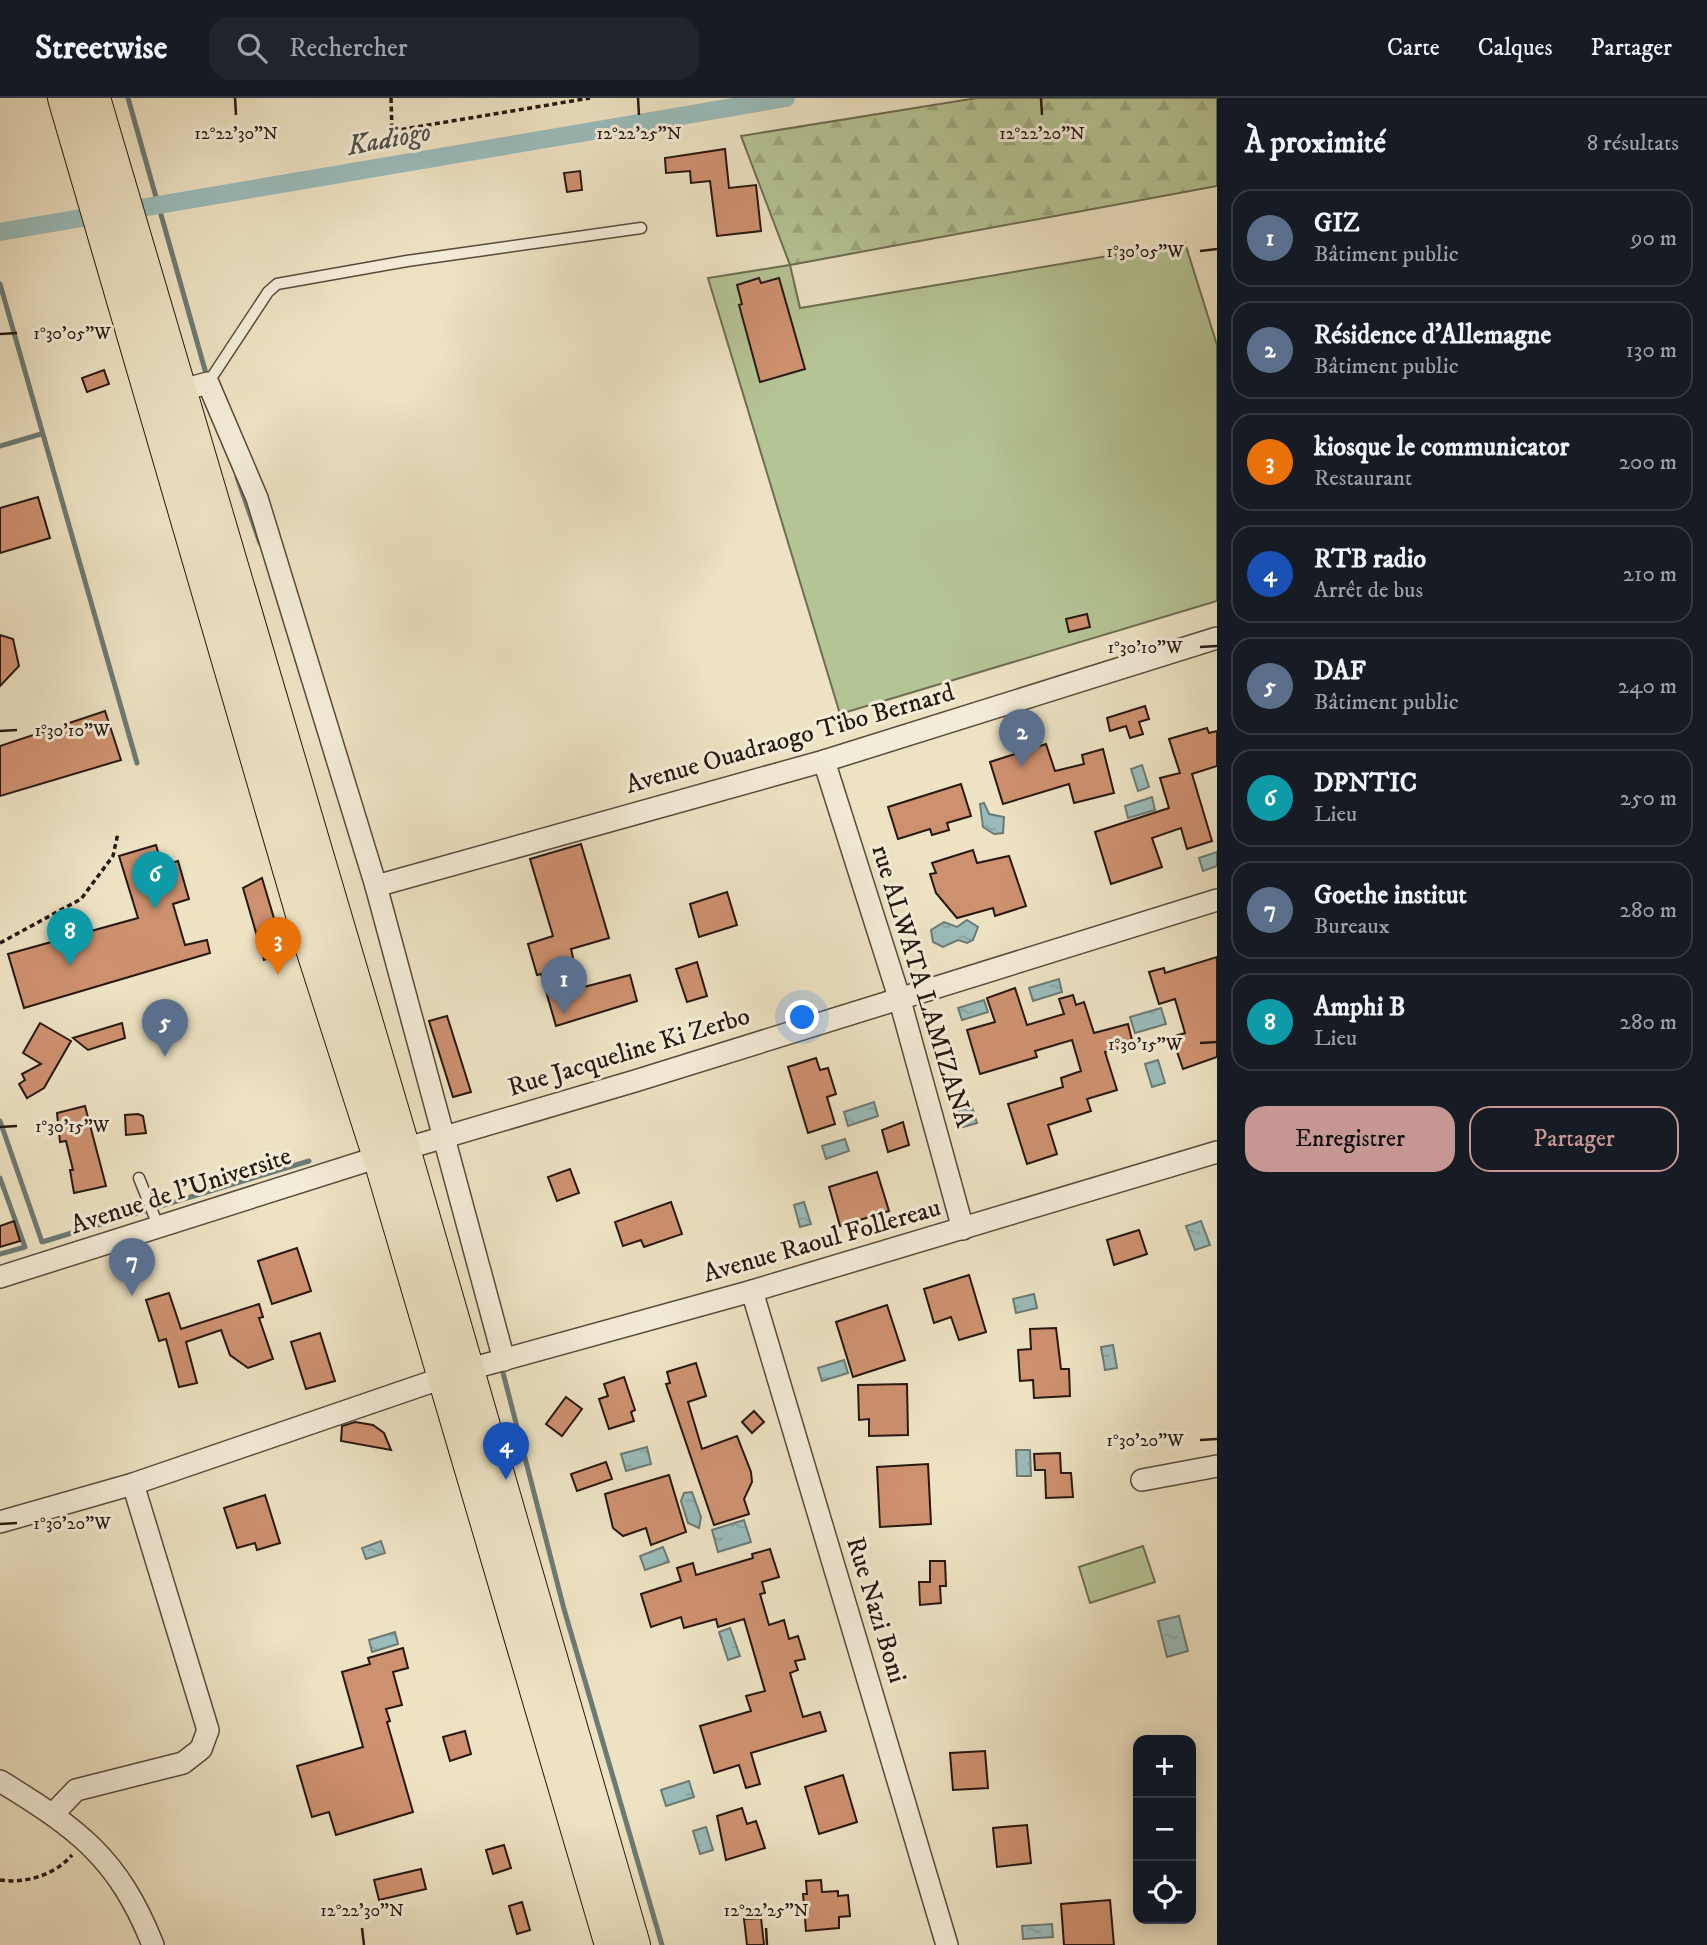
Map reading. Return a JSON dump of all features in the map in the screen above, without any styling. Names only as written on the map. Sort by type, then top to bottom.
[{"type":"main road","points":[[64,98],[102,174]]},
{"type":"main road","points":[[94,98],[102,174],[124,252],[180,391],[313,952],[391,1153],[611,1945]]},
{"type":"main road","points":[[454,1374],[634,1945]]},
{"type":"street","points":[[180,391],[257,498],[376,886],[504,1360]]},
{"type":"street","name":"Avenue Ouadraogo Tibo Bernard","points":[[376,886],[824,761],[1217,638]]},
{"type":"street","name":"rue ALWATA LAMIZANA","points":[[824,761],[898,997],[964,1229]]},
{"type":"street","name":"Rue Jacqueline Ki Zerbo","points":[[391,1153],[1217,900]]},
{"type":"street","name":"Avenue Raoul Follereau","points":[[0,1522],[132,1484],[454,1374],[752,1292],[1217,1152]]},
{"type":"street","name":"Avenue de l'Universite","points":[[0,1277],[391,1153]]},
{"type":"street","name":"Rue Nazi Boni","points":[[752,1292],[947,1945]]},
{"type":"street","points":[[1142,1480],[1217,1466]]},
{"type":"street","points":[[52,1814],[76,1790],[183,1763],[201,1749],[208,1730],[132,1484]]},
{"type":"street","points":[[0,1781],[52,1814],[100,1853],[136,1903],[153,1945]]},
{"type":"lane","points":[[180,391],[277,285],[407,261],[640,228]]},
{"type":"lane","points":[[139,1178],[159,1228]]},
{"type":"path","points":[[391,98],[393,131],[590,98]]},
{"type":"path","points":[[0,943],[81,899],[113,856],[118,833]]},
{"type":"path","points":[[0,1880],[14,1882],[39,1877],[70,1858],[83,1838]]},
{"type":"green space","points":[[977,98],[1217,98],[1217,186],[790,265],[741,136]]},
{"type":"green space","points":[[1185,243],[1217,345],[1217,601],[840,714],[708,278],[790,265],[800,308]]},
{"type":"green space","points":[[1143,1546],[1155,1582],[1090,1603],[1079,1567]]},
{"type":"water","points":[[1142,765],[1149,787],[1138,791],[1131,769]]},
{"type":"water","points":[[1152,797],[1155,810],[1128,818],[1125,806]]},
{"type":"water","points":[[984,803],[989,814],[1004,817],[1003,833],[994,834],[983,827],[980,804]]},
{"type":"water","points":[[1217,852],[1217,866],[1203,871],[1199,858]]},
{"type":"water","points":[[967,920],[978,927],[973,940],[967,943],[958,940],[943,947],[933,942],[931,930],[944,922],[957,927]]},
{"type":"water","points":[[1059,979],[1062,992],[1033,1001],[1029,988]]},
{"type":"water","points":[[984,1000],[988,1012],[962,1020],[958,1008]]},
{"type":"water","points":[[1161,1008],[1166,1024],[1135,1033],[1130,1017]]},
{"type":"water","points":[[1158,1060],[1165,1083],[1152,1087],[1145,1064]]},
{"type":"water","points":[[874,1102],[878,1116],[848,1126],[844,1112]]},
{"type":"water","points":[[971,1104],[977,1123],[963,1127],[958,1108]]},
{"type":"water","points":[[845,1139],[849,1151],[826,1159],[822,1146]]},
{"type":"water","points":[[804,1202],[811,1224],[800,1227],[794,1205]]},
{"type":"water","points":[[1201,1221],[1210,1245],[1195,1250],[1186,1226]]},
{"type":"water","points":[[1034,1294],[1037,1308],[1016,1313],[1013,1299]]},
{"type":"water","points":[[1113,1345],[1117,1368],[1105,1370],[1101,1347]]},
{"type":"water","points":[[844,1360],[848,1373],[822,1381],[818,1368]]},
{"type":"water","points":[[647,1447],[651,1464],[626,1471],[621,1454]]},
{"type":"water","points":[[1016,1450],[1030,1450],[1031,1476],[1017,1476]]},
{"type":"water","points":[[692,1492],[701,1517],[699,1528],[688,1523],[681,1501],[684,1493]]},
{"type":"water","points":[[744,1520],[751,1542],[718,1552],[712,1530]]},
{"type":"water","points":[[381,1541],[385,1553],[366,1559],[362,1548]]},
{"type":"water","points":[[663,1547],[669,1562],[645,1570],[640,1556]]},
{"type":"water","points":[[1179,1616],[1188,1651],[1167,1657],[1158,1621]]},
{"type":"water","points":[[730,1628],[740,1656],[728,1660],[719,1632]]},
{"type":"water","points":[[395,1632],[398,1644],[372,1652],[369,1640]]},
{"type":"water","points":[[689,1781],[694,1797],[666,1806],[661,1790]]},
{"type":"water","points":[[706,1827],[713,1850],[700,1854],[693,1831]]},
{"type":"water","points":[[1052,1924],[1053,1937],[1023,1939],[1022,1926]]},
{"type":"building","points":[[725,149],[729,188],[756,185],[761,231],[717,236],[710,181],[691,183],[690,171],[666,173],[665,158]]},
{"type":"building","points":[[580,171],[582,190],[567,192],[564,173]]},
{"type":"building","points":[[759,278],[761,283],[779,278],[805,369],[760,382],[739,305],[742,304],[737,285]]},
{"type":"building","points":[[104,370],[109,384],[87,392],[82,378]]},
{"type":"building","points":[[38,497],[50,538],[0,553],[0,508]]},
{"type":"building","points":[[1087,614],[1090,627],[1069,632],[1066,619]]},
{"type":"building","points":[[0,635],[13,639],[19,666],[0,686]]},
{"type":"building","points":[[1145,706],[1149,719],[1139,722],[1143,734],[1130,738],[1126,726],[1110,731],[1107,718]]},
{"type":"building","points":[[105,711],[121,760],[0,796],[0,746]]},
{"type":"building","points":[[1207,728],[1209,733],[1217,731],[1217,766],[1192,774],[1212,841],[1187,849],[1181,828],[1152,838],[1162,867],[1111,884],[1095,832],[1169,808],[1160,778],[1180,773],[1169,739]]},
{"type":"building","points":[[1046,744],[1055,771],[1084,764],[1082,755],[1103,749],[1114,793],[1074,803],[1069,784],[1003,804],[990,762]]},
{"type":"building","points":[[961,784],[971,816],[947,823],[949,830],[932,835],[930,829],[898,839],[888,807]]},
{"type":"building","points":[[581,844],[609,938],[571,949],[580,988],[630,975],[637,1001],[556,1026],[541,974],[537,975],[528,944],[553,936],[530,859]]},
{"type":"building","points":[[156,845],[162,866],[178,861],[189,899],[173,904],[185,945],[207,940],[210,953],[24,1008],[8,954],[138,918],[119,856]]},
{"type":"building","points":[[973,850],[977,863],[1009,856],[1026,906],[995,916],[993,908],[957,918],[936,893],[930,874],[936,873],[932,863]]},
{"type":"building","points":[[262,878],[284,952],[264,960],[243,888]]},
{"type":"building","points":[[727,892],[737,925],[699,937],[690,904]]},
{"type":"building","points":[[1217,957],[1217,1057],[1183,1069],[1172,1037],[1185,1033],[1175,999],[1159,1004],[1149,972],[1164,968],[1165,973]]},
{"type":"building","points":[[697,962],[707,996],[687,1002],[676,969]]},
{"type":"building","points":[[1015,988],[1027,1025],[1064,1014],[1059,999],[1073,995],[1076,1005],[1084,1002],[1094,1033],[1128,1024],[1133,1044],[1105,1052],[1117,1090],[1087,1099],[1091,1111],[1048,1125],[1057,1154],[1027,1164],[1008,1104],[1063,1087],[1061,1078],[1081,1071],[1072,1040],[1035,1051],[1037,1057],[980,1074],[967,1030],[995,1022],[987,998]]},
{"type":"building","points":[[447,1016],[471,1092],[453,1097],[429,1021]]},
{"type":"building","points":[[40,1023],[71,1041],[44,1088],[27,1098],[19,1084],[25,1080],[22,1074],[41,1064],[23,1053]]},
{"type":"building","points":[[122,1023],[125,1038],[88,1050],[73,1038]]},
{"type":"building","points":[[816,1058],[820,1070],[828,1068],[836,1094],[827,1097],[835,1124],[808,1133],[788,1067]]},
{"type":"building","points":[[85,1106],[106,1186],[74,1193],[70,1170],[73,1170],[66,1141],[60,1142],[57,1113]]},
{"type":"building","points":[[125,1115],[143,1116],[146,1133],[126,1135]]},
{"type":"building","points":[[903,1122],[909,1145],[888,1152],[882,1130]]},
{"type":"building","points":[[570,1169],[579,1193],[557,1201],[548,1177]]},
{"type":"building","points":[[877,1172],[889,1211],[840,1226],[829,1187]]},
{"type":"building","points":[[671,1202],[682,1234],[644,1247],[641,1240],[623,1246],[615,1222]]},
{"type":"building","points":[[14,1221],[20,1241],[0,1247],[0,1226]]},
{"type":"building","points":[[1139,1230],[1147,1254],[1114,1265],[1107,1240]]},
{"type":"building","points":[[297,1248],[311,1291],[272,1304],[258,1261]]},
{"type":"building","points":[[969,1275],[986,1332],[959,1340],[951,1317],[934,1323],[924,1289]]},
{"type":"building","points":[[169,1293],[181,1329],[259,1304],[263,1317],[259,1318],[273,1359],[248,1368],[230,1355],[221,1330],[186,1342],[197,1383],[179,1387],[166,1339],[159,1341],[146,1300]]},
{"type":"building","points":[[887,1305],[905,1360],[853,1377],[836,1322]]},
{"type":"building","points":[[1056,1328],[1061,1369],[1069,1369],[1070,1396],[1034,1398],[1033,1380],[1020,1381],[1018,1350],[1031,1349],[1030,1329]]},
{"type":"building","points":[[320,1333],[335,1381],[306,1389],[291,1342]]},
{"type":"building","points":[[696,1363],[706,1396],[688,1402],[702,1449],[737,1436],[751,1472],[752,1482],[744,1499],[749,1514],[714,1525],[666,1384],[670,1383],[667,1372]]},
{"type":"building","points":[[624,1377],[635,1410],[631,1412],[634,1421],[609,1429],[599,1399],[608,1396],[604,1384]]},
{"type":"building","points":[[907,1384],[908,1435],[869,1436],[869,1419],[859,1420],[858,1385]]},
{"type":"building","points":[[566,1397],[582,1409],[562,1436],[546,1424]]},
{"type":"building","points":[[754,1411],[764,1422],[752,1433],[742,1422]]},
{"type":"building","points":[[355,1422],[373,1425],[384,1433],[391,1450],[341,1441],[342,1426]]},
{"type":"building","points":[[1060,1453],[1061,1473],[1071,1473],[1073,1497],[1046,1498],[1045,1470],[1035,1470],[1034,1454]]},
{"type":"building","points":[[606,1462],[612,1479],[577,1491],[571,1474]]},
{"type":"building","points":[[928,1464],[931,1524],[880,1527],[877,1467]]},
{"type":"building","points":[[669,1475],[686,1532],[651,1545],[646,1528],[623,1536],[613,1528],[605,1494]]},
{"type":"building","points":[[265,1495],[280,1543],[257,1550],[255,1543],[237,1548],[224,1508]]},
{"type":"building","points":[[770,1549],[779,1577],[762,1582],[765,1593],[760,1594],[769,1625],[784,1620],[789,1639],[798,1636],[805,1659],[795,1661],[798,1670],[790,1673],[803,1717],[820,1712],[826,1731],[751,1753],[760,1784],[746,1788],[739,1765],[714,1773],[700,1726],[751,1711],[746,1696],[765,1691],[744,1619],[718,1627],[716,1619],[684,1628],[681,1617],[651,1627],[641,1594],[681,1581],[677,1568],[693,1563],[696,1575],[753,1558],[752,1554]]},
{"type":"building","points":[[930,1561],[945,1561],[946,1586],[940,1586],[941,1603],[920,1605],[919,1582],[930,1582]]},
{"type":"building","points":[[403,1648],[408,1668],[393,1672],[402,1705],[386,1709],[390,1721],[387,1722],[413,1812],[336,1835],[329,1812],[312,1817],[297,1766],[363,1747],[342,1672],[370,1664],[368,1658]]},
{"type":"building","points":[[465,1731],[471,1754],[450,1761],[443,1737]]},
{"type":"building","points":[[985,1751],[988,1788],[953,1790],[950,1753]]},
{"type":"building","points":[[843,1775],[857,1822],[819,1834],[805,1787]]},
{"type":"building","points":[[742,1808],[747,1824],[756,1821],[765,1848],[726,1860],[717,1816]]},
{"type":"building","points":[[1027,1825],[1031,1863],[997,1867],[993,1828]]},
{"type":"building","points":[[504,1845],[511,1868],[493,1874],[486,1850]]},
{"type":"building","points":[[421,1869],[426,1889],[379,1900],[374,1880]]},
{"type":"building","points":[[821,1880],[822,1892],[838,1891],[838,1896],[848,1895],[850,1916],[839,1917],[839,1928],[806,1931],[803,1894],[807,1894],[806,1881]]},
{"type":"building","points":[[1110,1900],[1114,1945],[1064,1945],[1061,1904]]},
{"type":"building","points":[[522,1902],[530,1930],[517,1934],[509,1906]]},
{"type":"building","points":[[761,1918],[764,1945],[747,1945],[744,1919]]},
{"type":"waterway","points":[[128,98],[207,377]]},
{"type":"waterway","name":"Kadiogo","points":[[0,232],[786,98]]},
{"type":"waterway","points":[[0,284],[137,763]]},
{"type":"waterway","points":[[0,446],[41,434]]},
{"type":"waterway","points":[[237,477],[260,543]]},
{"type":"waterway","points":[[0,1121],[42,1242],[309,1161]]},
{"type":"waterway","points":[[0,1178],[25,1247],[0,1254]]},
{"type":"waterway","points":[[501,1365],[564,1609],[662,1945]]},
{"type":"place","name":"Résidence d'Allemagne","points":[[1022,767]]},
{"type":"place","name":"DPNTIC","points":[[155,909]]},
{"type":"place","name":"Amphi B","points":[[70,966]]},
{"type":"place","name":"kiosque le communicator","points":[[278,975]]},
{"type":"place","name":"GIZ","points":[[564,1014]]},
{"type":"place","name":"DAF","points":[[165,1057]]},
{"type":"place","name":"Goethe institut","points":[[132,1296]]},
{"type":"place","name":"RTB radio","points":[[506,1480]]}]
